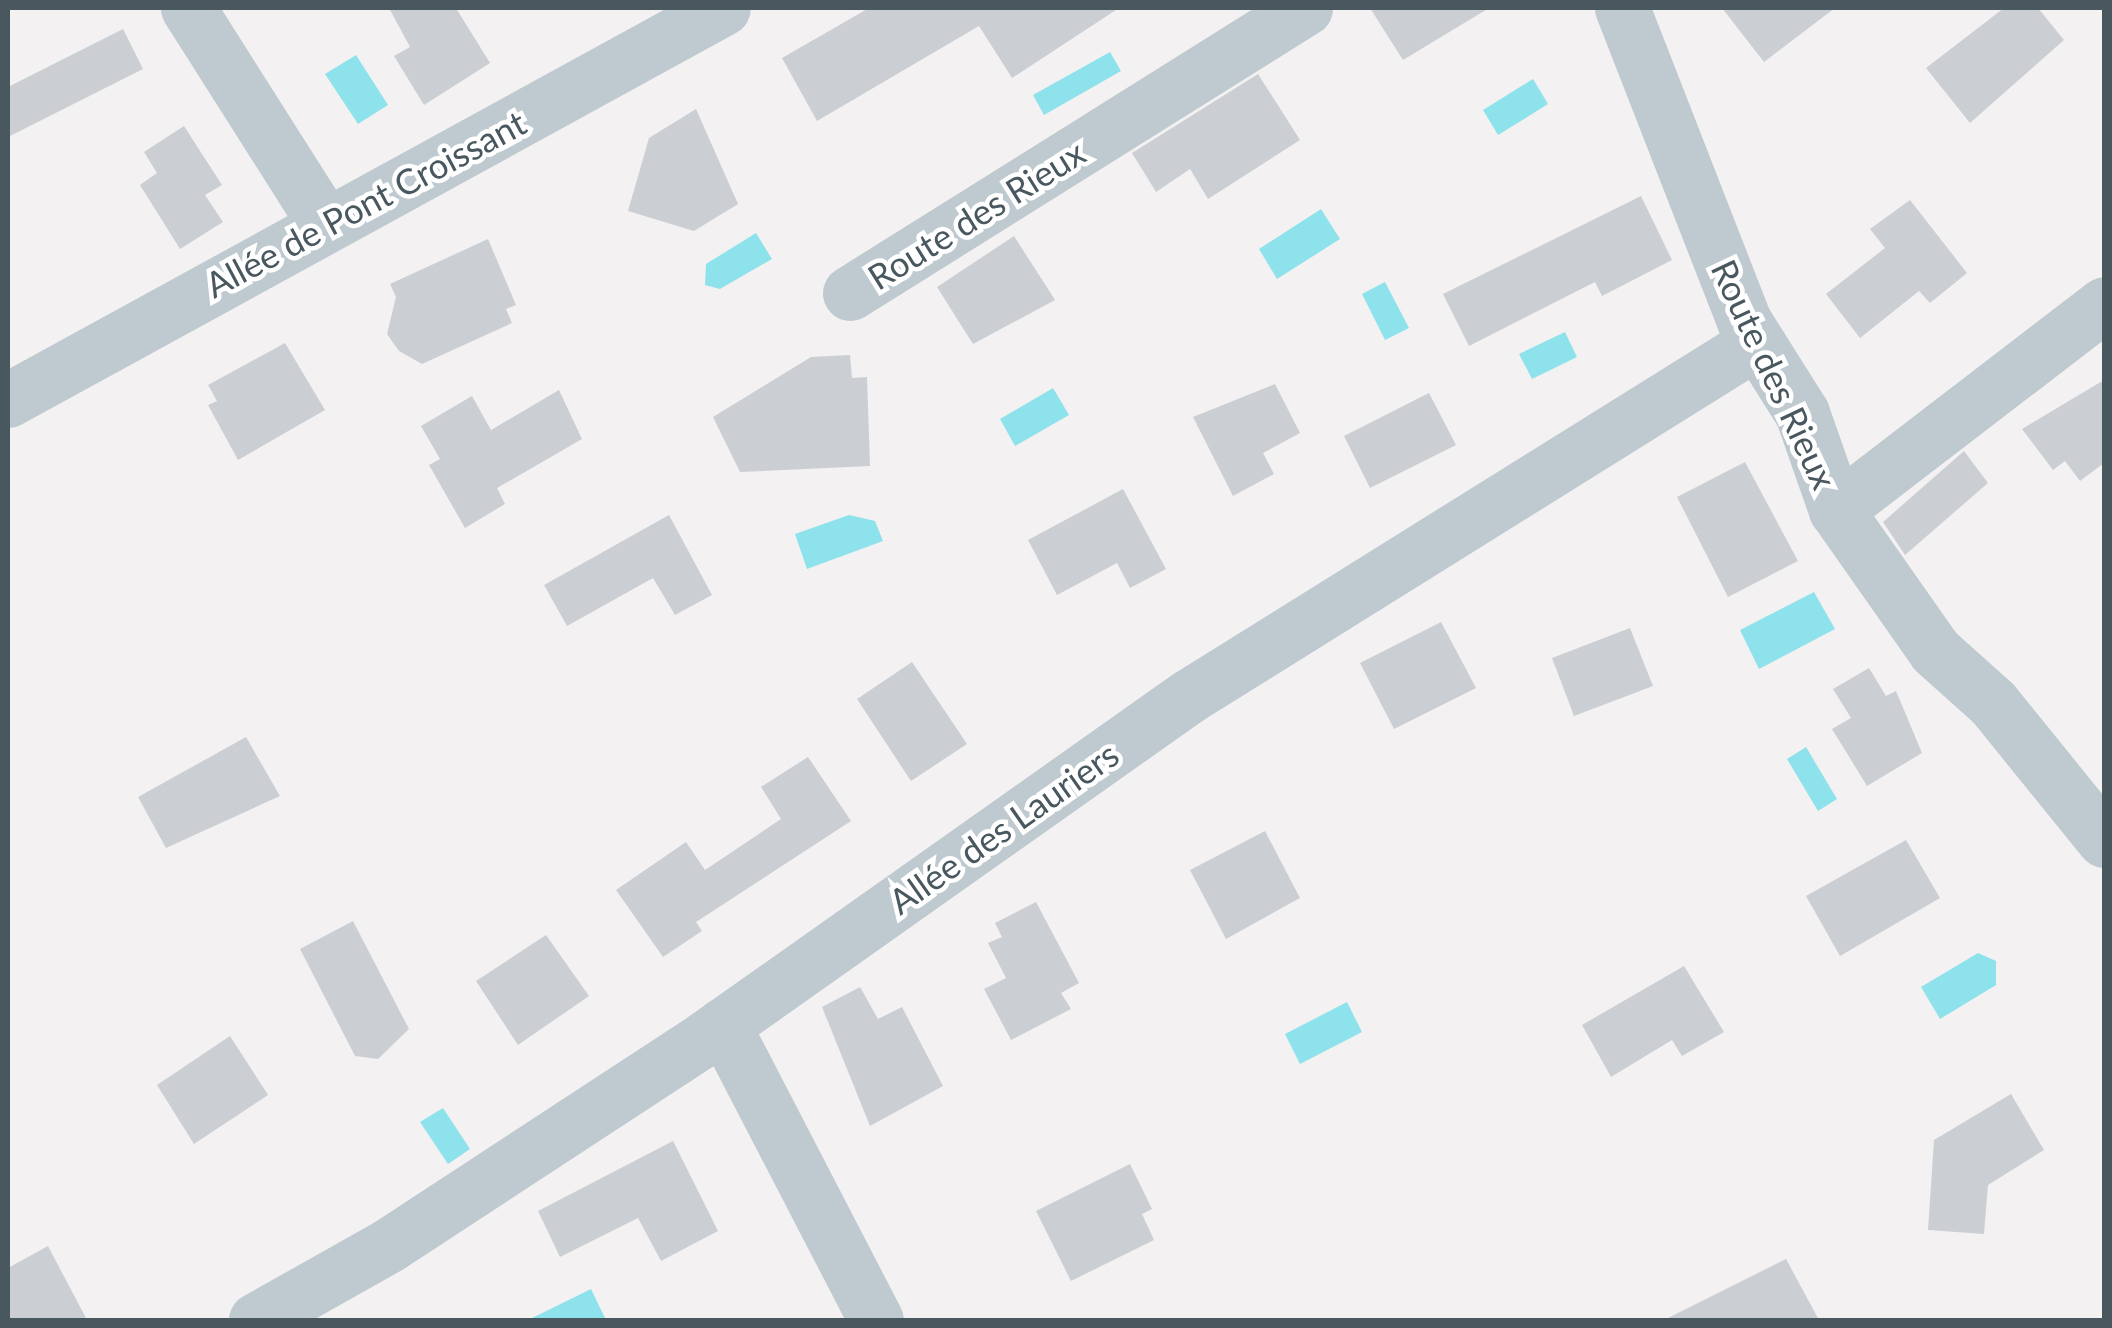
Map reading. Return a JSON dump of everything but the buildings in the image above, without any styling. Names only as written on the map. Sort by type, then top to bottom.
[{"type":"street","points":[[188,8],[325,224]]},
{"type":"street","name":"Allée de Pont Croissant","points":[[8,400],[724,8]]},
{"type":"street","name":"Route des Rieux","points":[[850,293],[1305,8]]},
{"type":"street","name":"Route des Rieux","points":[[1622,8],[1755,342],[1802,413],[1836,510],[1935,651],[1994,703],[2104,840]]},
{"type":"street","points":[[1836,510],[2104,304]]},
{"type":"street","name":"Allée des Lauriers","points":[[256,1320],[389,1246],[723,1026],[1189,696],[1755,342]]},
{"type":"street","points":[[723,1026],[876,1320]]},
{"type":"water","points":[[1110,52],[1121,71],[1044,115],[1033,95]]},
{"type":"water","points":[[356,55],[388,105],[358,124],[325,74]]},
{"type":"water","points":[[1533,79],[1548,104],[1498,135],[1483,110]]},
{"type":"water","points":[[1321,209],[1340,239],[1277,279],[1259,249]]},
{"type":"water","points":[[756,233],[772,259],[720,289],[705,285],[706,264]]},
{"type":"water","points":[[1385,282],[1409,328],[1385,340],[1362,294]]},
{"type":"water","points":[[1565,332],[1577,357],[1532,379],[1519,354]]},
{"type":"water","points":[[1053,388],[1069,415],[1015,446],[1000,419]]},
{"type":"water","points":[[849,515],[875,521],[883,541],[807,569],[795,534]]},
{"type":"water","points":[[1814,592],[1835,629],[1759,669],[1740,630]]},
{"type":"water","points":[[1806,747],[1837,799],[1818,811],[1787,759]]},
{"type":"water","points":[[1978,953],[1996,961],[1996,985],[1940,1019],[1921,987]]},
{"type":"water","points":[[1347,1002],[1362,1032],[1300,1064],[1285,1034]]},
{"type":"water","points":[[443,1108],[470,1149],[448,1164],[420,1122]]},
{"type":"water","points":[[591,1289],[605,1318],[530,1319]]}]
